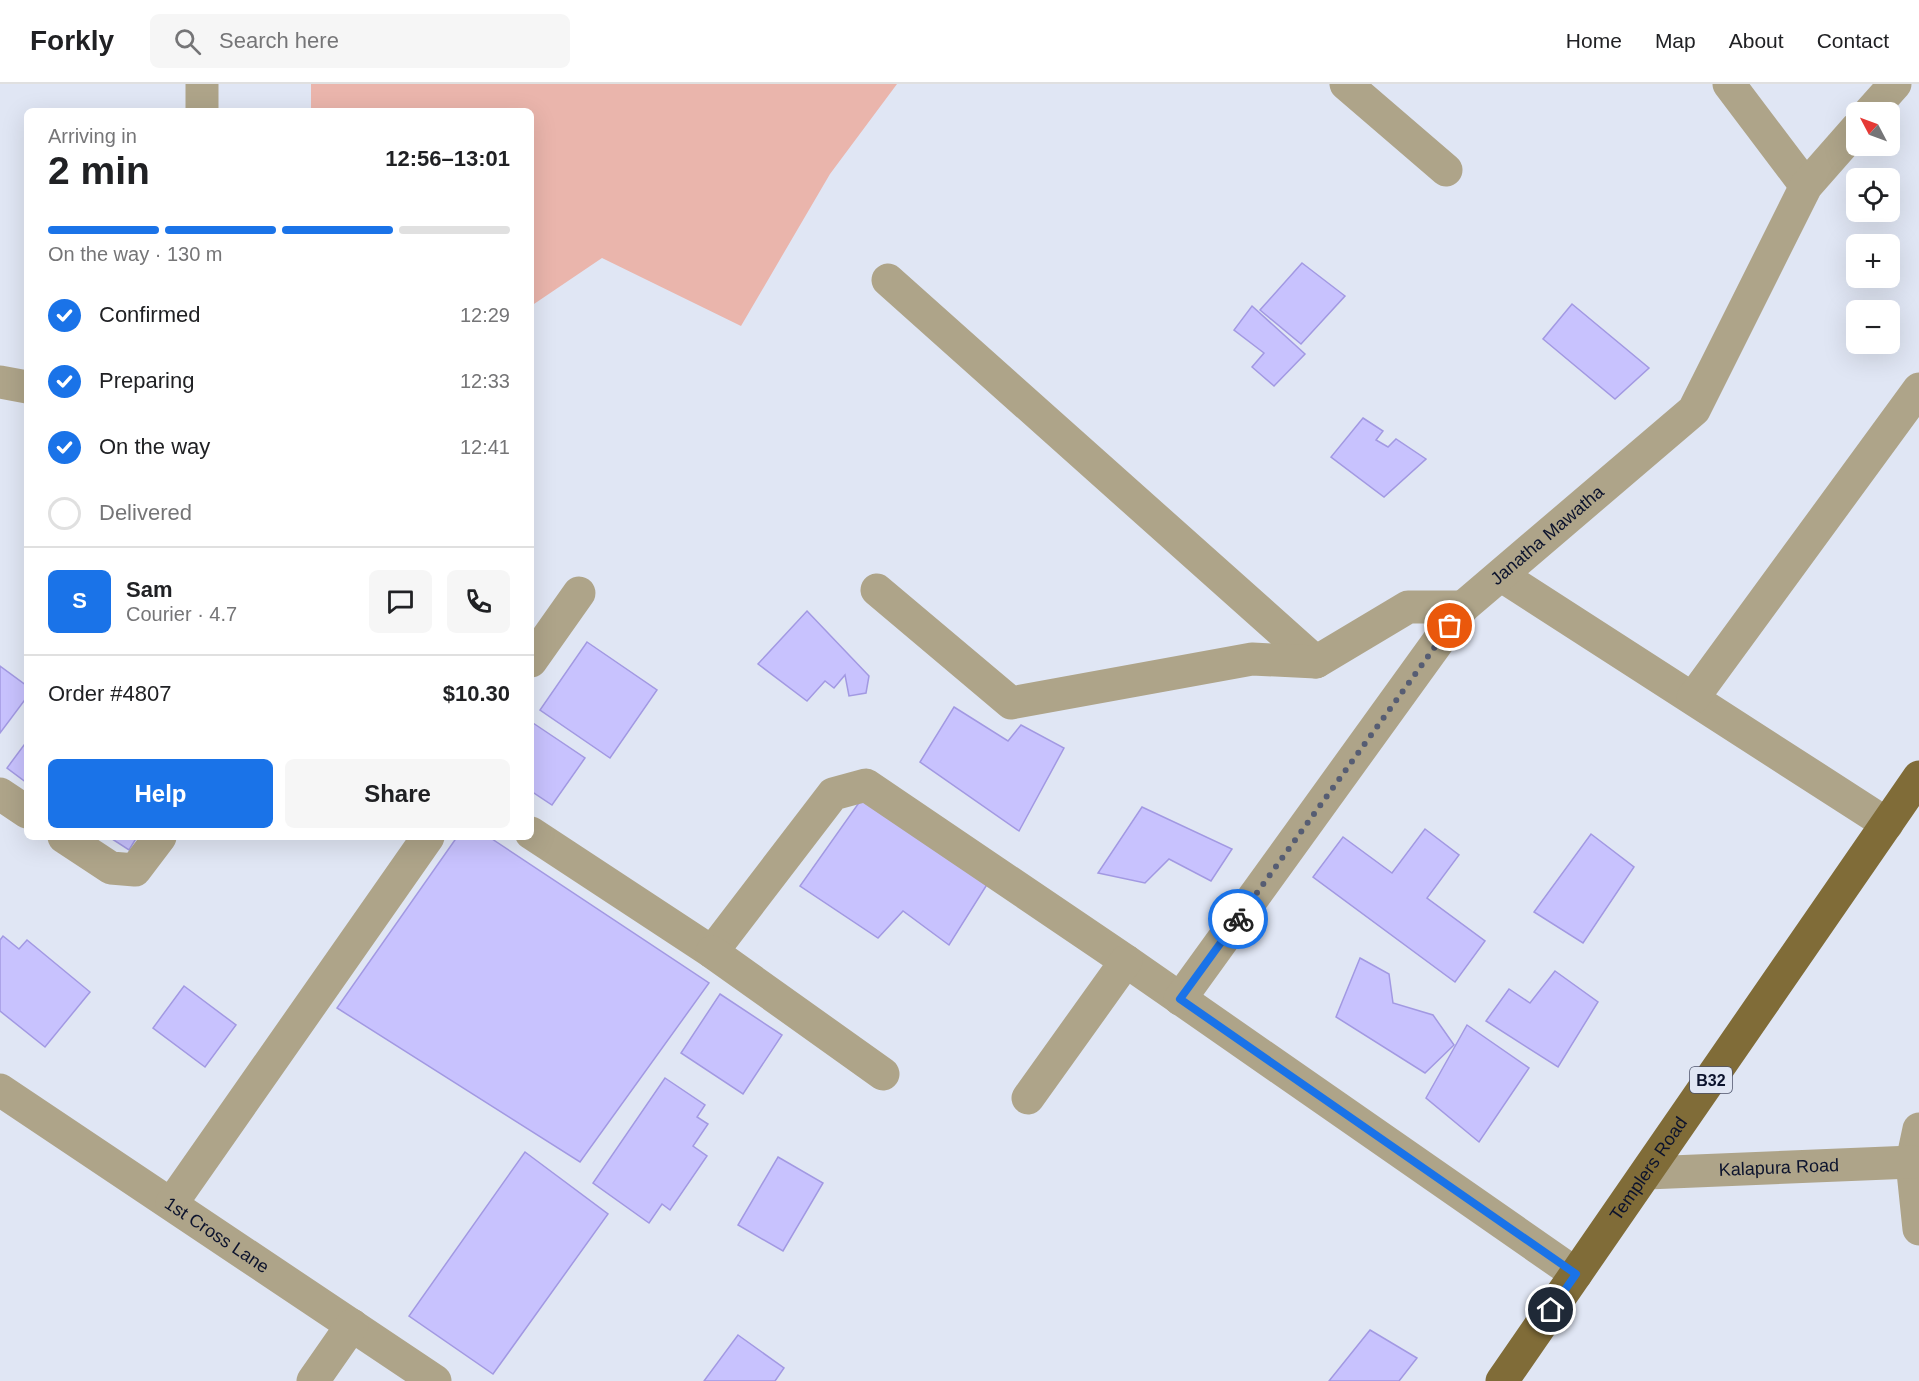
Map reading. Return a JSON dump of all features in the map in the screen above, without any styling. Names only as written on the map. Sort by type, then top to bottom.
[{"type":"main road","name":"Templers Road","points":[[1502,1381],[1919,777]]},
{"type":"street","points":[[202,84],[202,108]]},
{"type":"street","points":[[1346,84],[1446,170]]},
{"type":"street","points":[[1729,84],[1806,186]]},
{"type":"street","points":[[1879,102],[1895,84]]},
{"type":"street","name":"Janatha Mawatha","points":[[1180,999],[1463,607],[1694,410],[1806,186],[1846,141]]},
{"type":"street","points":[[888,280],[1316,662]]},
{"type":"street","points":[[0,382],[24,386]]},
{"type":"street","points":[[1693,698],[1919,389]]},
{"type":"street","points":[[1502,576],[1887,824]]},
{"type":"street","points":[[878,590],[1011,703],[1252,659],[1316,662],[1408,607],[1463,607]]},
{"type":"street","points":[[534,657],[579,593]]},
{"type":"street","points":[[712,952],[833,794],[866,785],[1126,961],[1576,1274]]},
{"type":"street","points":[[0,794],[24,810]]},
{"type":"street","points":[[534,835],[712,952],[883,1074]]},
{"type":"street","points":[[69,840],[111,868],[135,870],[158,840]]},
{"type":"street","points":[[172,1203],[426,840]]},
{"type":"street","points":[[1028,1098],[1126,961]]},
{"type":"street","name":"1st Cross Lane","points":[[0,1089],[435,1381]]},
{"type":"street","points":[[1919,1129],[1912,1162],[1919,1229]]},
{"type":"street","name":"Kalapura Road","points":[[1647,1173],[1912,1162]]},
{"type":"street","points":[[313,1381],[351,1324]]},
{"type":"shaded area","points":[[311,84],[897,84],[830,174],[741,326],[602,258],[534,304],[534,108],[311,108]]},
{"type":"building","points":[[1302,263],[1345,296],[1301,344],[1260,310]]},
{"type":"building","points":[[1572,304],[1649,368],[1615,399],[1543,339]]},
{"type":"building","points":[[1252,306],[1305,354],[1274,386],[1252,367],[1264,353],[1234,330]]},
{"type":"building","points":[[1363,418],[1383,431],[1376,440],[1388,447],[1396,439],[1426,459],[1384,497],[1331,457]]},
{"type":"building","points":[[807,611],[869,676],[866,693],[849,696],[845,675],[834,688],[825,681],[807,701],[758,664]]},
{"type":"building","points":[[587,642],[657,690],[610,758],[540,710]]},
{"type":"building","points":[[0,666],[24,684],[24,701],[0,733]]},
{"type":"building","points":[[954,707],[1008,741],[1021,725],[1064,748],[1019,831],[920,762]]},
{"type":"building","points":[[534,724],[585,758],[552,805],[534,793]]},
{"type":"building","points":[[24,745],[24,781],[7,768]]},
{"type":"building","points":[[863,797],[988,883],[949,945],[903,911],[878,938],[800,886]]},
{"type":"building","points":[[1142,807],[1232,849],[1211,881],[1169,859],[1145,883],[1098,873]]},
{"type":"building","points":[[1425,829],[1459,855],[1427,898],[1485,941],[1455,982],[1313,877],[1343,837],[1392,873]]},
{"type":"building","points":[[1591,834],[1634,867],[1583,943],[1534,912]]},
{"type":"building","points":[[114,840],[135,840],[129,850]]},
{"type":"building","points":[[455,840],[494,840],[709,983],[580,1162],[337,1008]]},
{"type":"building","points":[[3,936],[19,949],[27,940],[90,992],[45,1047],[0,1011],[0,940]]},
{"type":"building","points":[[1360,958],[1389,974],[1393,1003],[1433,1015],[1454,1045],[1425,1073],[1336,1017]]},
{"type":"building","points":[[1555,971],[1598,1002],[1558,1067],[1486,1021],[1509,989],[1530,1003]]},
{"type":"building","points":[[184,986],[236,1025],[205,1067],[153,1028]]},
{"type":"building","points":[[720,994],[782,1035],[743,1094],[681,1053]]},
{"type":"building","points":[[1467,1025],[1529,1068],[1479,1142],[1426,1098]]},
{"type":"building","points":[[665,1078],[705,1105],[697,1117],[708,1124],[693,1146],[707,1156],[670,1210],[662,1204],[649,1223],[593,1183]]},
{"type":"building","points":[[525,1152],[608,1214],[493,1374],[409,1316]]},
{"type":"building","points":[[778,1157],[823,1183],[783,1251],[738,1225]]},
{"type":"building","points":[[1370,1330],[1417,1358],[1399,1381],[1329,1381]]},
{"type":"building","points":[[738,1335],[784,1368],[775,1381],[704,1381]]},
{"type":"way so far","points":[[1238,919],[1450,626]]},
{"type":"route","points":[[1238,919],[1180,999],[1576,1274],[1551,1310]]}]
